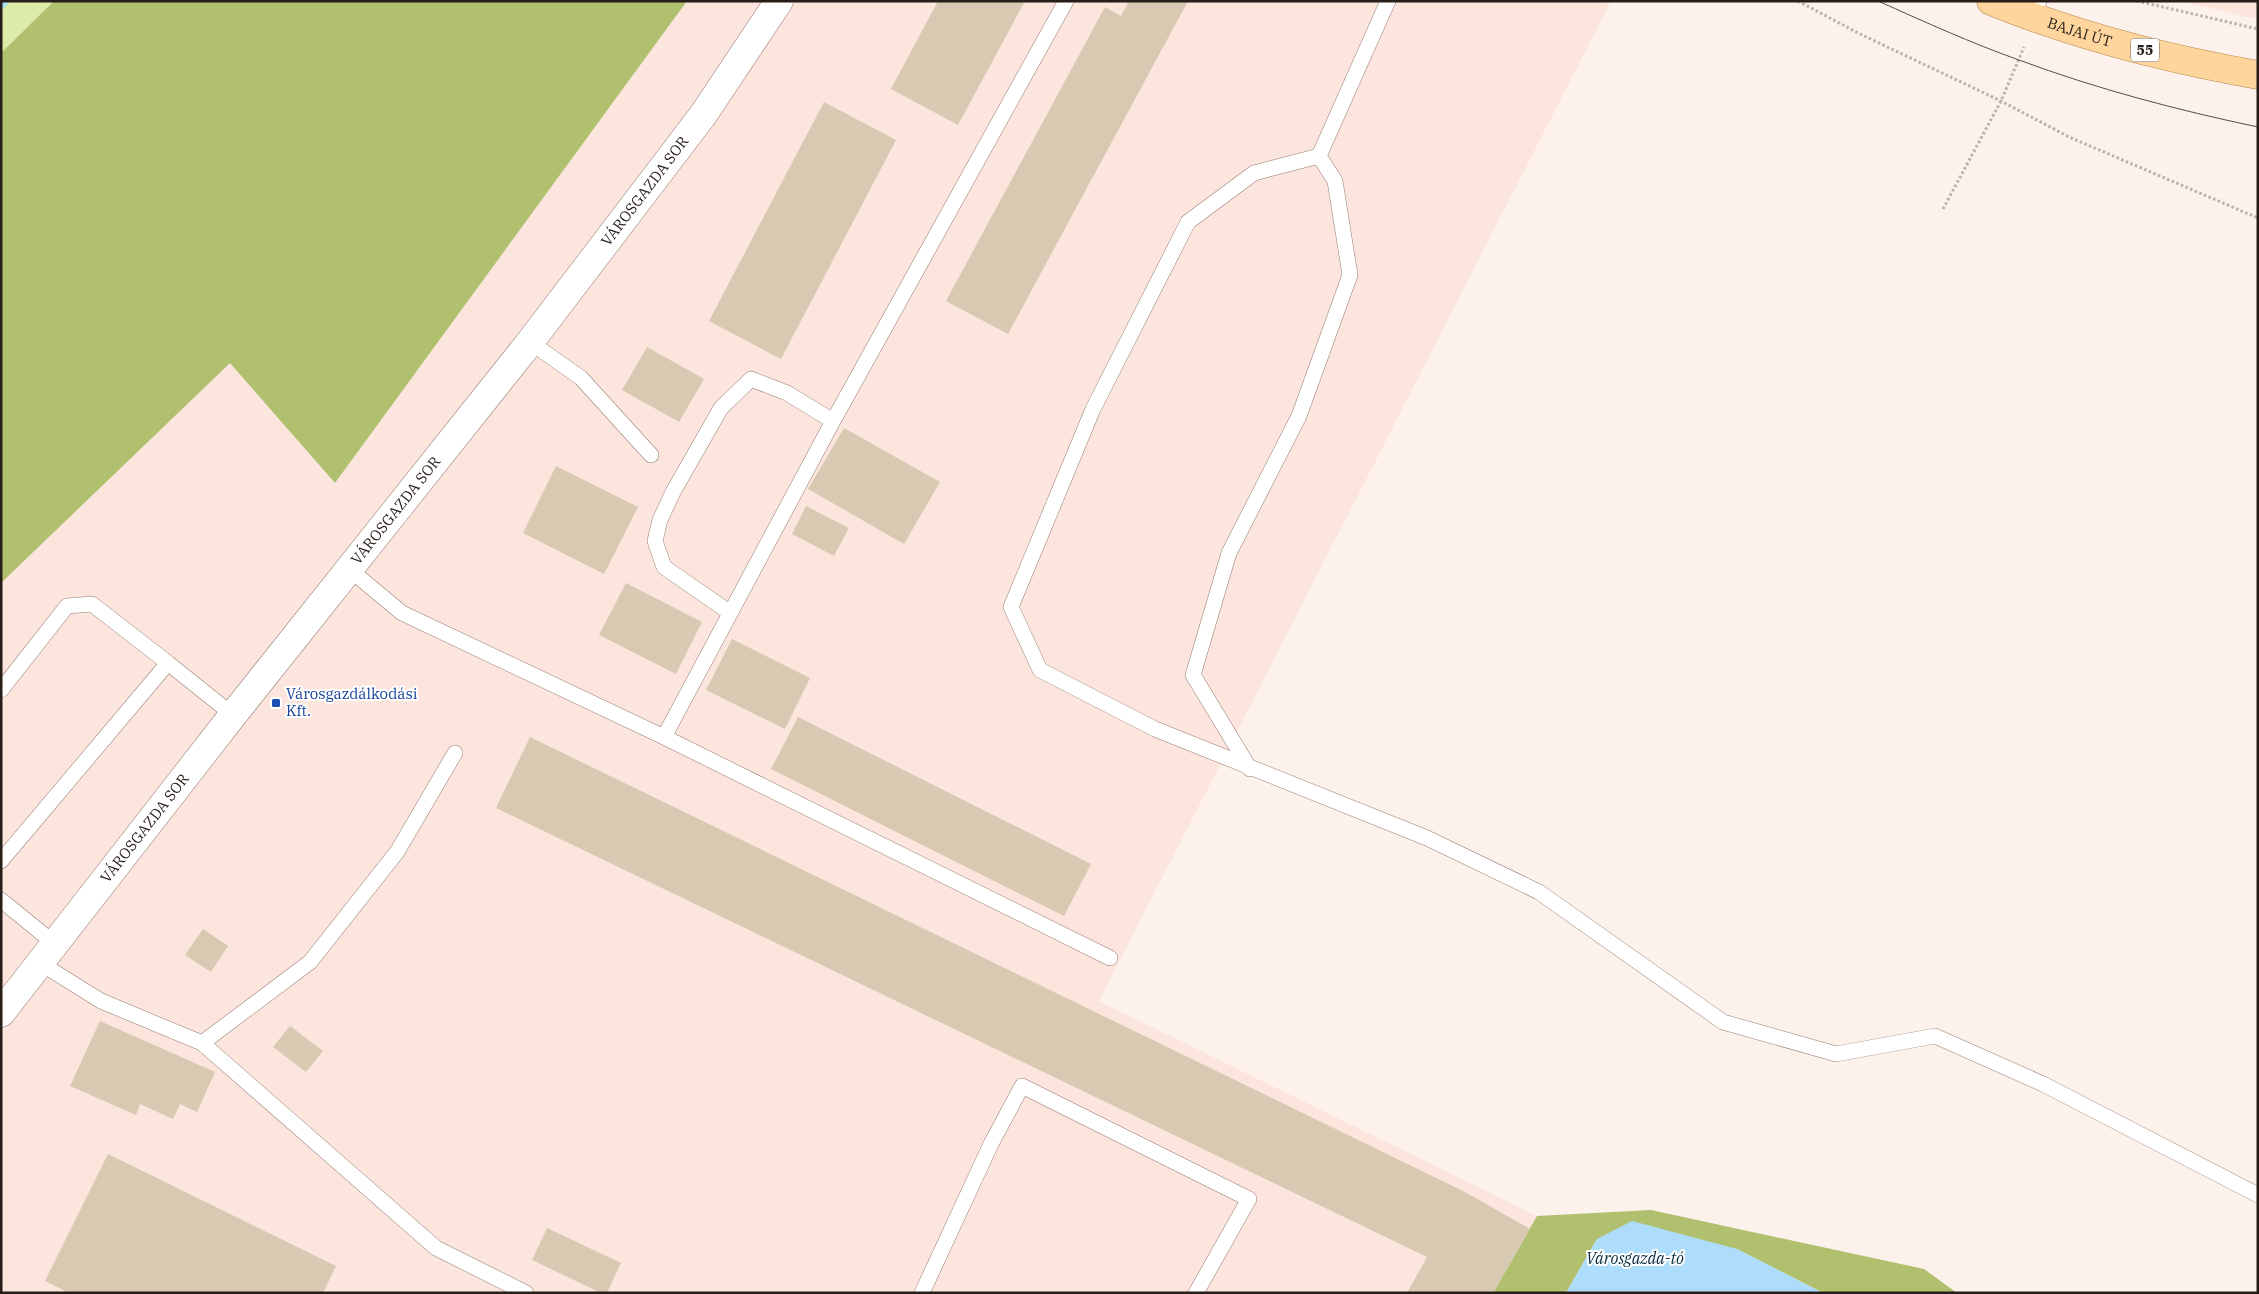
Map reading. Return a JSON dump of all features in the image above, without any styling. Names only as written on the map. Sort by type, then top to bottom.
[{"type":"main road","name":"BAJAI ÚT","points":[[1991,1],[2037,10],[2108,41],[2193,63],[2258,75]]},
{"type":"street","name":"VÁROSGAZDA SOR","points":[[1,1013],[233,715],[530,342],[703,115],[779,1]]},
{"type":"lane","points":[[664,737],[729,612],[833,421],[1066,1]]},
{"type":"lane","points":[[1319,156],[1388,1]]},
{"type":"lane","points":[[1319,156],[1254,173],[1188,222],[1093,409],[1011,607],[1040,670],[1155,729],[1250,769],[1427,838],[1539,892],[1723,1022],[1836,1054],[1935,1036],[2043,1084],[2258,1195]]},
{"type":"lane","points":[[1250,769],[1193,675],[1229,553],[1299,416],[1350,275],[1335,181],[1319,156]]},
{"type":"lane","points":[[530,342],[581,378],[651,455]]},
{"type":"lane","points":[[729,612],[664,567],[655,541],[660,520],[673,492],[721,408],[751,379],[787,393],[833,421]]},
{"type":"lane","points":[[349,569],[402,613],[664,737],[1110,958]]},
{"type":"lane","points":[[1,690],[67,606],[92,604],[233,715]]},
{"type":"lane","points":[[1,860],[168,663]]},
{"type":"lane","points":[[202,1043],[310,962],[397,852],[456,753]]},
{"type":"lane","points":[[1,900],[47,954],[101,1001],[202,1043],[436,1248],[526,1293]]},
{"type":"lane","points":[[922,1293],[991,1144],[1022,1086],[1249,1199],[1196,1293]]},
{"type":"path","points":[[1798,1],[1858,33],[2001,101],[2069,137],[2258,218]]},
{"type":"path","points":[[2137,1],[2258,29]]},
{"type":"path","points":[[1943,210],[2020,61],[2037,10]]},
{"type":"shaded area","points":[[687,1],[1611,1],[1099,1001],[1537,1216],[1493,1293],[1,1293],[1,583],[230,362],[335,483]]},
{"type":"shaded area","points":[[2180,1],[2258,1],[2258,18],[2252,18]]},
{"type":"green space","points":[[1,1],[54,1],[1,53]]},
{"type":"green space","points":[[54,1],[687,1],[335,483],[230,363],[1,583],[1,53]]},
{"type":"green space","points":[[1651,1210],[1924,1269],[1957,1293],[1823,1293],[1737,1249],[1597,1239],[1566,1293],[1493,1293],[1537,1216]]},
{"type":"water","name":"Városgazda-tó","points":[[1632,1221],[1737,1249],[1823,1293],[1566,1293],[1597,1239]]},
{"type":"building","points":[[938,1],[1025,1],[958,125],[891,89]]},
{"type":"building","points":[[1129,1],[1188,1],[1008,334],[946,301],[1105,7],[1121,16]]},
{"type":"building","points":[[824,102],[896,140],[781,359],[709,321]]},
{"type":"building","points":[[647,347],[704,379],[679,422],[622,390]]},
{"type":"building","points":[[844,428],[940,482],[904,544],[808,489]]},
{"type":"building","points":[[556,466],[638,507],[604,574],[523,533]]},
{"type":"building","points":[[806,506],[849,528],[834,556],[792,534]]},
{"type":"building","points":[[626,583],[702,622],[676,674],[599,635]]},
{"type":"building","points":[[732,639],[810,678],[785,729],[706,690]]},
{"type":"building","points":[[798,717],[1091,864],[1064,916],[771,769]]},
{"type":"building","points":[[530,737],[1465,1192],[1530,1229],[1493,1293],[1407,1293],[1427,1257],[496,808]]},
{"type":"building","points":[[203,929],[228,946],[211,972],[185,955]]},
{"type":"building","points":[[100,1021],[215,1072],[197,1112],[180,1104],[173,1119],[140,1104],[136,1115],[70,1086]]},
{"type":"building","points":[[290,1026],[323,1051],[306,1072],[273,1047]]},
{"type":"building","points":[[108,1154],[336,1266],[323,1293],[69,1293],[45,1281]]},
{"type":"building","points":[[547,1228],[621,1263],[607,1293],[601,1293],[532,1260]]},
{"type":"tram line","points":[[1878,1],[1983,47],[2048,71],[2167,106],[2258,127]]},
{"type":"place","name":"Városgazdálkodási Kft.","points":[[276,703]]}]
